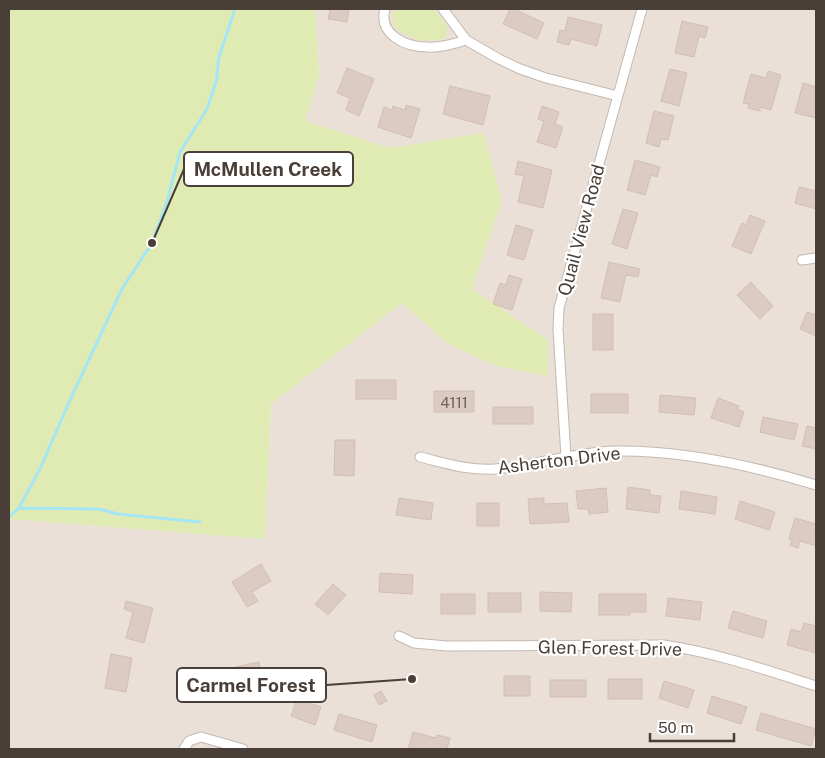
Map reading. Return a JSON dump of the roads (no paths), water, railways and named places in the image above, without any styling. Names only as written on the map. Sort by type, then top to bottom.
[{"type":"street","points":[[385,9],[382,18],[384,26],[391,34],[402,41],[428,48],[466,40]]},
{"type":"street","points":[[442,9],[466,40],[499,59],[546,78],[618,96]]},
{"type":"street","name":"Quail View Road","points":[[566,457],[558,329],[559,308],[642,9]]},
{"type":"street","points":[[802,260],[816,258]]},
{"type":"street","name":"Asherton Drive","points":[[420,457],[465,468],[495,469],[614,451],[669,454],[708,458],[746,466],[816,485]]},
{"type":"street","name":"Glen Forest Drive","points":[[399,636],[414,643],[447,646],[664,645],[697,650],[728,658],[816,686]]},
{"type":"street","points":[[184,749],[189,740],[201,737],[243,749]]},
{"type":"waterway","points":[[9,517],[19,508],[40,469],[122,289],[152,243],[167,202],[180,152],[207,109],[216,82],[219,57],[235,9]]},
{"type":"waterway","points":[[19,508],[99,509],[118,514],[200,522]]},
{"type":"place","name":"McMullen Creek","points":[[152,243]]},
{"type":"place","name":"Carmel Forest","points":[[412,679]]}]
